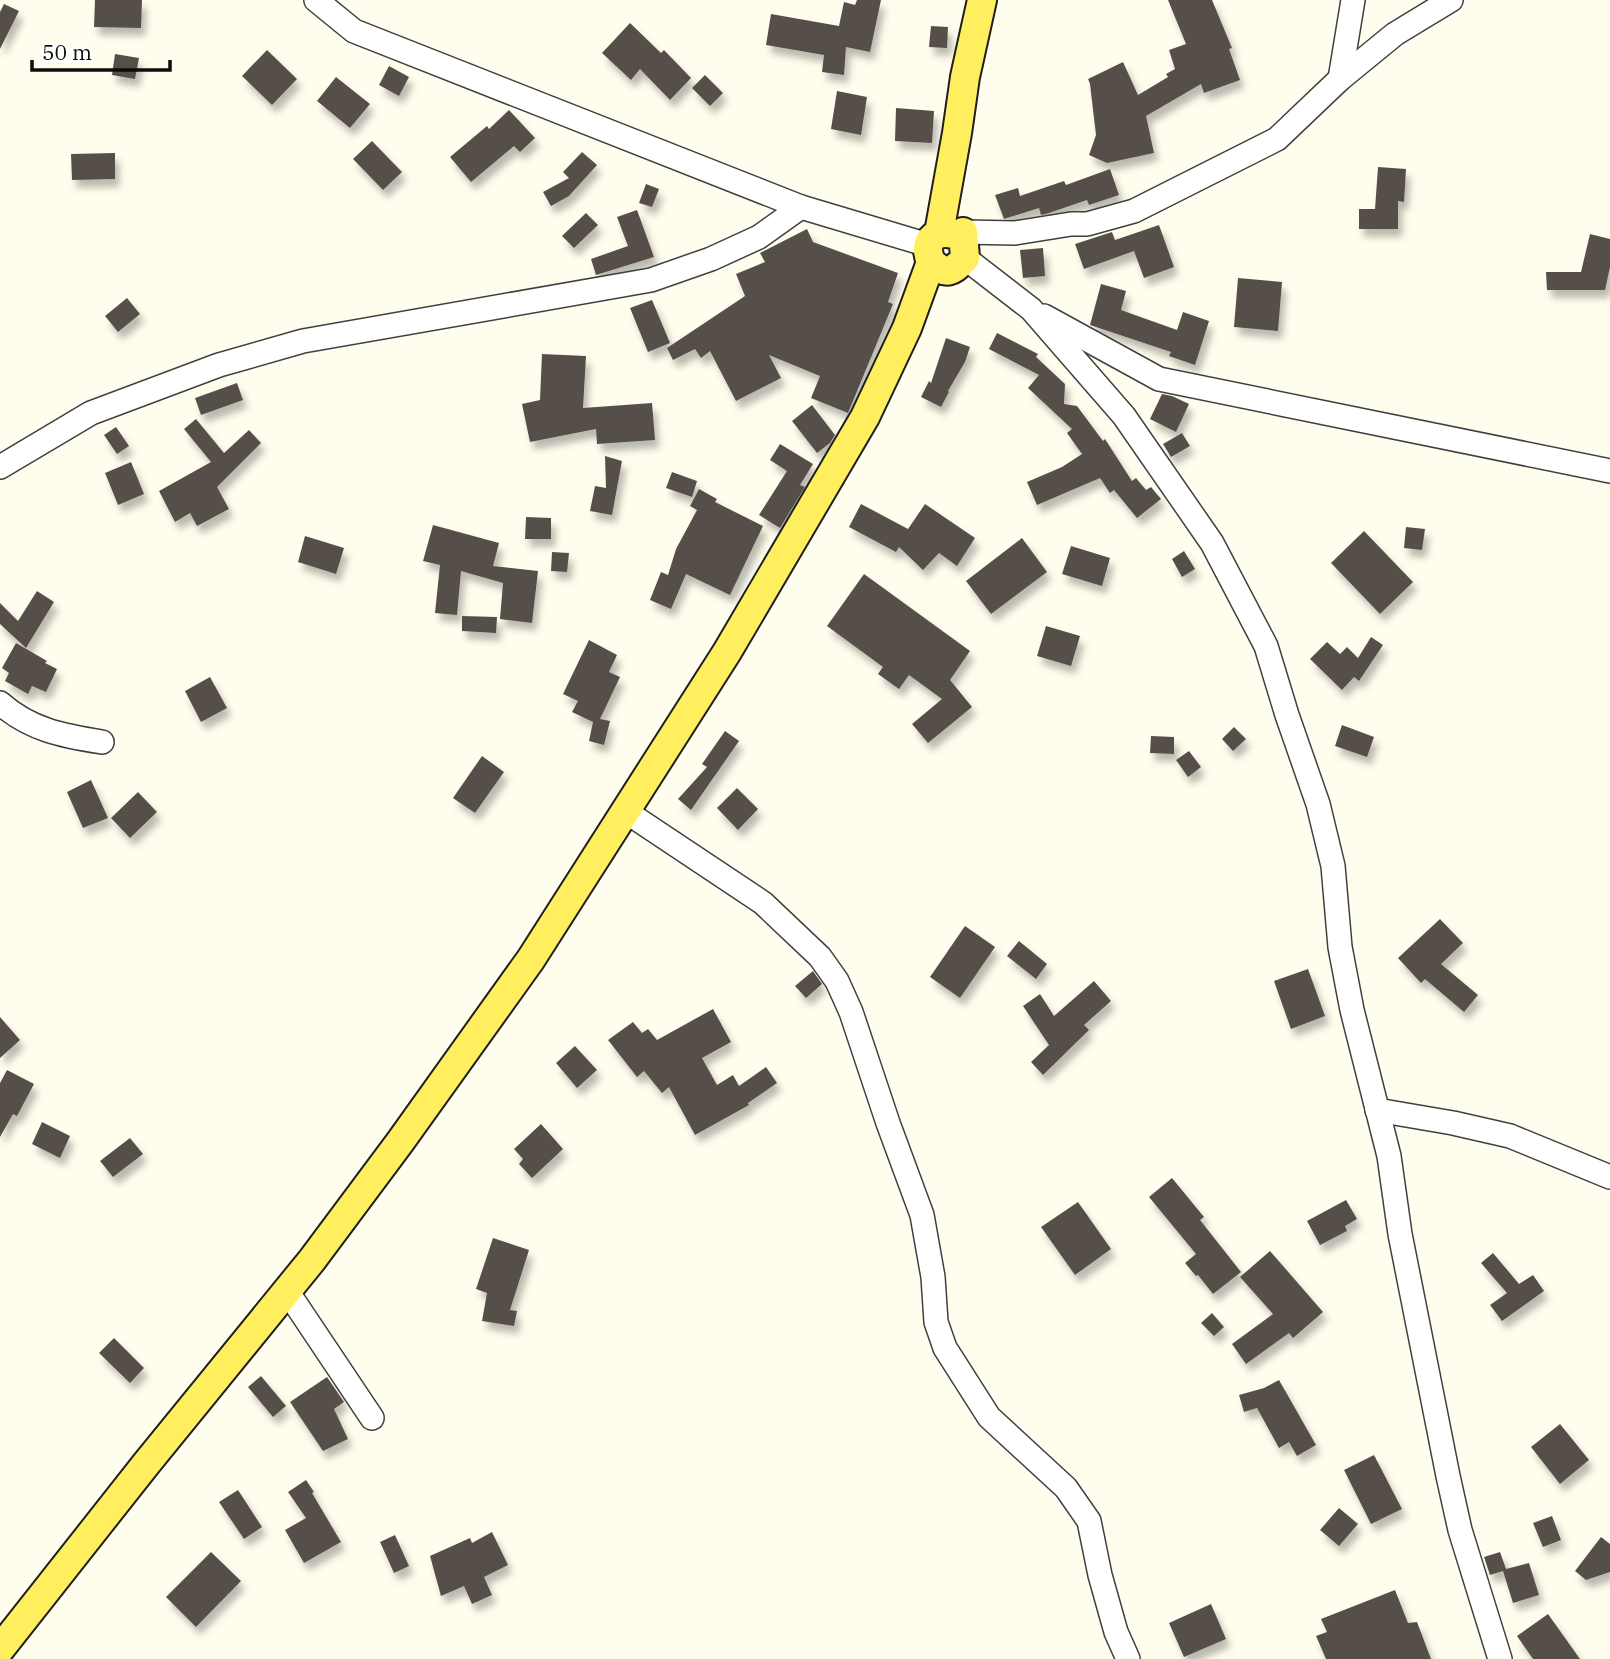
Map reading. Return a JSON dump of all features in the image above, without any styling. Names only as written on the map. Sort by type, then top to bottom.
[{"type":"main road","points":[[0,1649],[312,1260],[400,1142],[531,959],[727,652],[865,417],[949,248],[964,77],[982,0]]},
{"type":"street","points":[[316,0],[354,31],[801,207],[949,248],[1031,309],[1159,379],[1610,471]]},
{"type":"street","points":[[1340,79],[1353,0]]},
{"type":"street","points":[[949,248],[1015,233],[1087,224],[1134,211],[1277,139],[1340,79],[1395,34],[1451,0]]},
{"type":"street","points":[[0,467],[91,413],[219,365],[303,341],[651,279],[711,259],[758,237],[801,207]]},
{"type":"street","points":[[1031,309],[1124,416],[1212,543],[1266,646],[1318,804],[1333,866],[1340,947],[1352,1010],[1389,1156],[1400,1234],[1460,1530],[1500,1659]]},
{"type":"street","points":[[0,703],[14,716],[37,727],[65,736],[102,742]]},
{"type":"street","points":[[625,811],[763,903],[820,957],[836,981],[851,1012],[922,1216],[933,1277],[936,1322],[944,1348],[989,1417],[1066,1488],[1089,1521],[1116,1632],[1128,1659]]},
{"type":"street","points":[[1377,1110],[1510,1136],[1610,1177]]},
{"type":"street","points":[[287,1291],[372,1418]]},
{"type":"building","points":[[95,0],[142,0],[141,28],[94,27]]},
{"type":"building","points":[[857,0],[881,0],[870,52],[846,47],[844,75],[822,72],[824,55],[766,45],[771,14],[839,26],[844,2],[855,5]]},
{"type":"building","points":[[1168,0],[1212,0],[1232,48],[1229,49],[1240,80],[1204,93],[1201,84],[1146,116],[1154,153],[1107,163],[1089,155],[1096,135],[1088,79],[1123,62],[1138,95],[1168,77],[1166,74],[1175,69],[1169,50],[1186,44]]},
{"type":"building","points":[[4,4],[19,11],[0,49],[0,12]]},
{"type":"building","points":[[630,23],[661,53],[664,50],[691,78],[670,100],[640,69],[631,80],[602,53]]},
{"type":"building","points":[[931,26],[948,27],[947,48],[929,47]]},
{"type":"building","points":[[267,50],[297,79],[272,105],[242,76]]},
{"type":"building","points":[[115,54],[139,58],[135,79],[112,75]]},
{"type":"building","points":[[389,66],[409,77],[399,96],[379,85]]},
{"type":"building","points":[[705,75],[723,93],[710,106],[692,88]]},
{"type":"building","points":[[336,77],[370,104],[350,128],[317,101]]},
{"type":"building","points":[[837,91],[867,97],[861,135],[831,129]]},
{"type":"building","points":[[896,108],[934,111],[932,143],[895,141]]},
{"type":"building","points":[[509,110],[535,138],[520,152],[514,146],[471,182],[450,157],[487,126],[489,129]]},
{"type":"building","points":[[372,141],[402,172],[383,190],[353,159]]},
{"type":"building","points":[[582,152],[597,165],[569,196],[551,206],[543,192],[569,178],[563,172]]},
{"type":"building","points":[[115,153],[115,179],[72,180],[71,154]]},
{"type":"building","points":[[1378,167],[1406,169],[1404,202],[1398,201],[1398,229],[1359,229],[1359,209],[1375,209]]},
{"type":"building","points":[[1110,169],[1119,195],[1089,205],[1087,200],[1046,214],[1041,215],[1039,208],[1004,219],[995,195],[1018,188],[1020,196],[1064,181],[1066,185]]},
{"type":"building","points":[[646,184],[659,189],[652,207],[639,203]]},
{"type":"building","points":[[637,210],[654,257],[596,275],[591,259],[628,246],[617,217]]},
{"type":"building","points":[[586,213],[598,225],[574,248],[562,236]]},
{"type":"building","points":[[1159,225],[1174,267],[1144,278],[1134,251],[1084,269],[1075,244],[1112,232],[1115,240]]},
{"type":"building","points":[[807,229],[813,242],[898,273],[888,302],[893,304],[848,413],[811,398],[820,376],[769,355],[781,378],[736,401],[710,351],[701,358],[695,349],[673,360],[667,348],[745,296],[736,274],[765,262],[760,253]]},
{"type":"building","points":[[1590,234],[1610,239],[1610,267],[1605,290],[1547,290],[1546,272],[1581,272]]},
{"type":"building","points":[[1043,248],[1045,276],[1023,278],[1020,250]]},
{"type":"building","points":[[1238,278],[1282,282],[1278,331],[1234,327]]},
{"type":"building","points":[[1101,284],[1126,291],[1121,310],[1177,330],[1183,312],[1209,321],[1195,365],[1169,356],[1171,352],[1090,325]]},
{"type":"building","points":[[127,298],[140,314],[118,332],[105,316]]},
{"type":"building","points":[[652,300],[670,343],[648,352],[630,308]]},
{"type":"building","points":[[997,333],[1038,354],[1036,357],[1065,384],[1064,404],[1077,406],[1103,441],[1105,439],[1132,481],[1136,478],[1146,490],[1151,487],[1161,499],[1137,518],[1114,490],[1110,493],[1100,478],[1037,505],[1027,482],[1062,467],[1082,454],[1067,433],[1072,429],[1028,388],[1039,375],[989,349]]},
{"type":"building","points":[[946,338],[970,347],[941,407],[921,397],[929,381],[931,383]]},
{"type":"building","points":[[542,354],[586,356],[583,408],[652,403],[655,440],[597,444],[596,429],[530,442],[522,404],[540,400]]},
{"type":"building","points":[[237,383],[243,400],[201,415],[195,398]]},
{"type":"building","points":[[1162,394],[1189,404],[1176,432],[1150,419]]},
{"type":"building","points":[[812,405],[835,435],[830,443],[817,453],[792,421]]},
{"type":"building","points":[[196,419],[224,453],[249,430],[261,443],[217,487],[229,509],[197,526],[190,513],[175,522],[159,491],[211,462],[184,429]]},
{"type":"building","points":[[116,427],[129,446],[117,454],[104,435]]},
{"type":"building","points":[[1182,433],[1190,446],[1171,457],[1163,444]]},
{"type":"building","points":[[780,444],[813,464],[800,485],[805,487],[780,528],[759,515],[787,471],[770,460]]},
{"type":"building","points":[[605,456],[622,461],[612,515],[590,511],[595,486],[606,488]]},
{"type":"building","points":[[131,462],[144,494],[118,505],[105,473]]},
{"type":"building","points":[[672,472],[697,481],[692,497],[666,488]]},
{"type":"building","points":[[699,489],[717,499],[715,502],[763,526],[730,595],[686,574],[671,609],[650,600],[661,572],[668,575],[676,549],[697,510],[690,506]]},
{"type":"building","points":[[861,504],[908,529],[925,504],[975,538],[957,566],[939,553],[923,570],[899,547],[896,552],[849,527]]},
{"type":"building","points":[[526,517],[551,518],[551,539],[525,539]]},
{"type":"building","points":[[433,525],[499,543],[493,566],[538,571],[532,623],[500,619],[503,583],[461,571],[457,615],[435,613],[440,565],[423,561]]},
{"type":"building","points":[[1406,527],[1425,529],[1422,550],[1404,548]]},
{"type":"building","points":[[1364,531],[1413,582],[1380,614],[1331,563]]},
{"type":"building","points":[[305,536],[344,548],[336,574],[298,562]]},
{"type":"building","points":[[1022,538],[1047,572],[991,614],[966,581]]},
{"type":"building","points":[[1071,546],[1110,558],[1102,586],[1062,574]]},
{"type":"building","points":[[1184,551],[1195,569],[1182,577],[1172,559]]},
{"type":"building","points":[[552,552],[569,553],[567,572],[551,571]]},
{"type":"building","points":[[864,574],[970,651],[950,680],[972,707],[928,743],[912,724],[942,699],[909,675],[899,689],[878,674],[883,667],[827,626]]},
{"type":"building","points":[[37,591],[54,602],[26,648],[0,624],[0,603],[18,621]]},
{"type":"building","points":[[462,616],[497,617],[496,633],[462,631]]},
{"type":"building","points":[[1046,626],[1080,636],[1071,666],[1037,656]]},
{"type":"building","points":[[1371,637],[1383,645],[1359,681],[1354,677],[1342,690],[1310,659],[1327,642],[1340,654],[1347,647],[1358,658]]},
{"type":"building","points":[[589,640],[617,655],[609,672],[620,677],[600,719],[610,721],[604,745],[589,741],[593,722],[572,712],[578,701],[563,694]]},
{"type":"building","points":[[16,643],[57,669],[46,692],[32,686],[28,694],[5,681],[9,673],[2,668]]},
{"type":"building","points":[[210,677],[227,708],[201,722],[185,691]]},
{"type":"building","points":[[1342,725],[1374,737],[1367,757],[1335,746]]},
{"type":"building","points":[[1234,727],[1246,739],[1233,751],[1222,739]]},
{"type":"building","points":[[725,731],[739,741],[691,810],[678,799],[707,767],[702,764]]},
{"type":"building","points":[[1151,736],[1174,737],[1174,754],[1150,753]]},
{"type":"building","points":[[1189,751],[1201,767],[1188,777],[1176,760]]},
{"type":"building","points":[[482,756],[504,772],[475,813],[453,798]]},
{"type":"building","points":[[91,780],[108,818],[83,828],[67,792]]},
{"type":"building","points":[[737,788],[758,809],[738,830],[717,808]]},
{"type":"building","points":[[138,792],[157,812],[130,838],[111,818]]},
{"type":"building","points":[[1440,919],[1463,943],[1441,964],[1478,995],[1464,1012],[1425,979],[1421,983],[1398,958]]},
{"type":"building","points":[[965,926],[995,947],[960,998],[930,977]]},
{"type":"building","points":[[1019,941],[1047,964],[1036,979],[1007,956]]},
{"type":"building","points":[[1308,969],[1325,1016],[1291,1029],[1274,981]]},
{"type":"building","points":[[813,971],[822,984],[806,998],[795,986]]},
{"type":"building","points":[[1094,981],[1111,1001],[1084,1025],[1089,1030],[1043,1075],[1031,1062],[1049,1045],[1023,1006],[1040,994],[1054,1016]]},
{"type":"building","points":[[713,1009],[731,1042],[702,1058],[717,1085],[733,1075],[739,1086],[766,1067],[777,1083],[748,1103],[749,1105],[695,1135],[669,1087],[662,1093],[644,1071],[637,1077],[608,1040],[633,1022],[642,1033],[648,1029],[657,1040]]},
{"type":"building","points":[[0,1017],[20,1040],[0,1058]]},
{"type":"building","points":[[575,1046],[597,1070],[577,1088],[556,1063]]},
{"type":"building","points":[[7,1070],[34,1084],[17,1116],[13,1114],[0,1137],[0,1083]]},
{"type":"building","points":[[42,1122],[70,1136],[60,1158],[32,1144]]},
{"type":"building","points":[[541,1124],[563,1149],[532,1178],[519,1164],[523,1159],[514,1149]]},
{"type":"building","points":[[130,1138],[143,1154],[113,1177],[100,1161]]},
{"type":"building","points":[[1172,1178],[1204,1217],[1200,1220],[1241,1272],[1213,1294],[1185,1263],[1196,1254],[1149,1197]]},
{"type":"building","points":[[1346,1200],[1357,1219],[1345,1226],[1347,1231],[1320,1245],[1307,1221]]},
{"type":"building","points":[[1078,1202],[1111,1249],[1075,1275],[1041,1227]]},
{"type":"building","points":[[493,1238],[529,1250],[510,1310],[517,1311],[514,1326],[482,1321],[487,1293],[476,1289]]},
{"type":"building","points":[[1270,1251],[1323,1312],[1293,1338],[1289,1333],[1246,1364],[1232,1344],[1273,1314],[1240,1277]]},
{"type":"building","points":[[1493,1253],[1519,1284],[1533,1275],[1544,1291],[1502,1321],[1490,1305],[1507,1293],[1481,1263]]},
{"type":"building","points":[[1212,1313],[1224,1327],[1214,1336],[1201,1323]]},
{"type":"building","points":[[114,1338],[144,1368],[130,1383],[99,1353]]},
{"type":"building","points":[[261,1376],[286,1406],[273,1417],[248,1387]]},
{"type":"building","points":[[327,1377],[344,1402],[334,1409],[348,1439],[323,1451],[290,1402]]},
{"type":"building","points":[[1279,1380],[1316,1445],[1297,1456],[1289,1442],[1279,1448],[1257,1408],[1244,1412],[1239,1395],[1264,1388]]},
{"type":"building","points":[[1560,1424],[1589,1460],[1560,1484],[1531,1447]]},
{"type":"building","points":[[1374,1455],[1402,1509],[1371,1524],[1344,1470]]},
{"type":"building","points":[[306,1480],[341,1542],[304,1563],[285,1530],[306,1518],[288,1492]]},
{"type":"building","points":[[238,1490],[262,1527],[244,1539],[219,1502]]},
{"type":"building","points":[[1339,1508],[1358,1524],[1339,1546],[1320,1530]]},
{"type":"building","points":[[1552,1516],[1561,1540],[1543,1547],[1533,1523]]},
{"type":"building","points":[[492,1532],[508,1565],[484,1577],[492,1595],[472,1604],[464,1586],[441,1596],[430,1556],[470,1538],[472,1543]]},
{"type":"building","points":[[395,1535],[409,1566],[394,1573],[380,1542]]},
{"type":"building","points":[[1601,1537],[1610,1544],[1610,1572],[1586,1580],[1575,1571]]},
{"type":"building","points":[[211,1552],[241,1581],[196,1627],[166,1597]]},
{"type":"building","points":[[1500,1552],[1506,1569],[1529,1563],[1539,1595],[1513,1603],[1503,1571],[1490,1575],[1484,1557]]},
{"type":"building","points":[[1395,1590],[1408,1623],[1417,1622],[1431,1659],[1326,1659],[1316,1636],[1327,1632],[1321,1619]]},
{"type":"building","points":[[1211,1604],[1226,1639],[1184,1657],[1169,1623]]},
{"type":"building","points":[[1548,1614],[1580,1659],[1533,1659],[1517,1636]]}]
